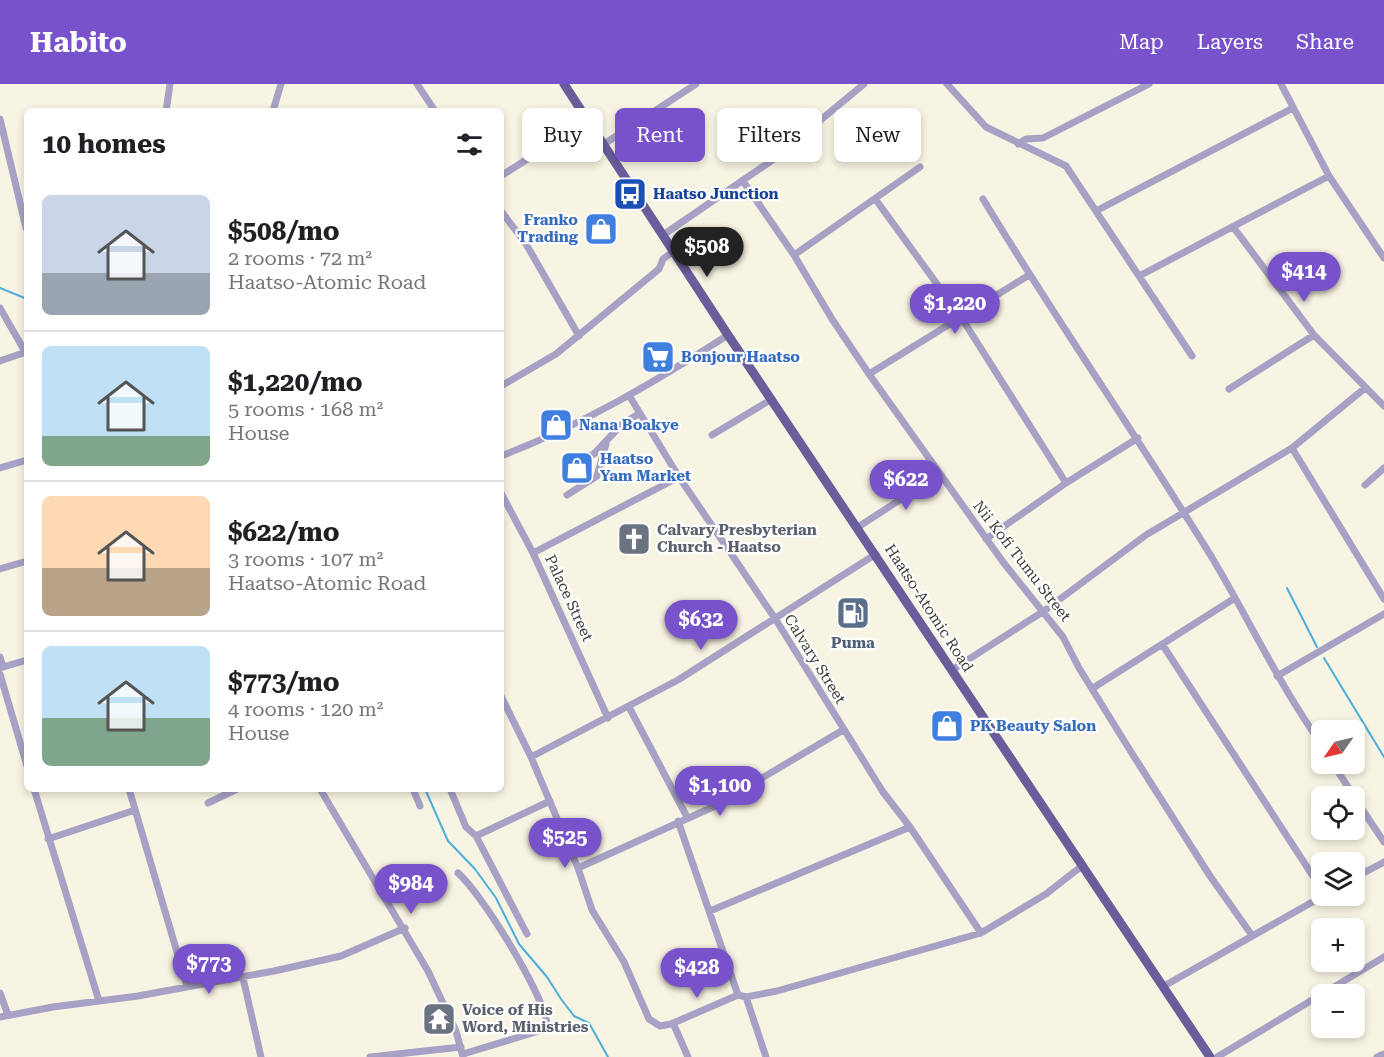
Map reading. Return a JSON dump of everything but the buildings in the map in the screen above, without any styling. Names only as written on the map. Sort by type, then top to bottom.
[{"type":"main road","name":"Haatso-Atomic Road","points":[[564,84],[580,108]]},
{"type":"main road","name":"Haatso-Atomic Road","points":[[604,144],[728,336],[858,527],[1210,1057]]},
{"type":"street","points":[[166,108],[170,84]]},
{"type":"street","points":[[274,108],[281,84]]},
{"type":"street","points":[[417,84],[433,108]]},
{"type":"street","points":[[604,144],[685,87],[696,84]]},
{"type":"street","points":[[663,235],[743,181],[815,127],[864,84]]},
{"type":"street","points":[[947,84],[986,127],[1066,166],[1141,275],[1192,356]]},
{"type":"street","points":[[1018,144],[1026,139],[1043,138],[1149,84]]},
{"type":"street","points":[[1281,84],[1329,176],[1384,258]]},
{"type":"street","points":[[1096,211],[1293,108]]},
{"type":"street","points":[[0,119],[24,220]]},
{"type":"street","points":[[1043,138],[1044,155]]},
{"type":"street","points":[[504,174],[523,162]]},
{"type":"street","points":[[794,255],[876,200],[920,167]]},
{"type":"street","points":[[1141,275],[1329,176]]},
{"type":"street","name":"Nii Kofi Tumu Street","points":[[743,181],[794,255],[832,320],[868,374],[986,539],[1064,637],[1079,668],[1210,876],[1251,934]]},
{"type":"street","points":[[983,199],[1029,275],[1138,438],[1235,598],[1276,676],[1311,728]]},
{"type":"street","points":[[876,200],[961,317],[1066,483]]},
{"type":"street","points":[[504,215],[526,244],[579,336]]},
{"type":"street","points":[[1233,228],[1314,335],[1384,406]]},
{"type":"street","points":[[504,384],[556,354],[579,336],[659,269],[663,259],[674,251]]},
{"type":"street","points":[[868,374],[1029,275]]},
{"type":"street","points":[[0,308],[24,350]]},
{"type":"street","points":[[1229,389],[1314,335]]},
{"type":"street","points":[[504,455],[553,436],[630,397],[728,336]]},
{"type":"street","points":[[0,361],[24,355]]},
{"type":"street","points":[[951,670],[1044,611],[1146,536],[1292,448],[1365,388]]},
{"type":"street","name":"Calvary Street","points":[[630,397],[679,477],[776,620],[883,792],[910,827],[981,933]]},
{"type":"street","points":[[712,435],[772,399]]},
{"type":"street","points":[[566,466],[594,453],[606,444],[621,425],[640,413]]},
{"type":"street","points":[[986,539],[1066,483],[1138,438]]},
{"type":"street","points":[[567,495],[597,476],[606,444]]},
{"type":"street","points":[[1292,448],[1384,599]]},
{"type":"street","points":[[0,468],[24,461]]},
{"type":"street","points":[[1365,485],[1384,468]]},
{"type":"street","points":[[858,527],[940,474]]},
{"type":"street","points":[[533,553],[679,477]]},
{"type":"street","name":"Palace Street","points":[[504,499],[533,553],[608,718]]},
{"type":"street","points":[[531,758],[629,707],[776,620],[876,554]]},
{"type":"street","points":[[0,569],[24,562]]},
{"type":"street","points":[[1093,688],[1235,598]]},
{"type":"street","points":[[1276,676],[1384,614]]},
{"type":"street","points":[[1162,644],[1311,873]]},
{"type":"street","points":[[0,657],[1,669],[24,755]]},
{"type":"street","points":[[1,669],[24,661]]},
{"type":"street","points":[[504,702],[550,801],[578,868],[592,910],[624,962],[649,1019],[660,1026],[742,996],[777,992],[981,933],[1046,894],[1083,865]]},
{"type":"street","points":[[629,707],[687,817]]},
{"type":"street","points":[[578,868],[713,807],[755,785],[843,730]]},
{"type":"street","points":[[35,792],[99,1001]]},
{"type":"street","points":[[130,792],[188,986]]},
{"type":"street","points":[[208,803],[231,792]]},
{"type":"street","points":[[322,792],[405,928],[428,971],[463,1053]]},
{"type":"street","points":[[414,792],[420,806]]},
{"type":"street","points":[[451,792],[466,827],[476,836],[527,934]]},
{"type":"street","points":[[476,836],[550,801]]},
{"type":"street","points":[[48,839],[135,810]]},
{"type":"street","points":[[1365,814],[1384,842]]},
{"type":"street","points":[[678,821],[766,1057]]},
{"type":"street","points":[[710,911],[910,827]]},
{"type":"street","points":[[1365,872],[1384,862]]},
{"type":"street","points":[[370,1057],[463,1053],[542,1030],[547,1024],[542,1003],[486,906],[471,885],[458,873]]},
{"type":"street","points":[[1164,986],[1251,934],[1311,902]]},
{"type":"street","points":[[0,993],[4,1016],[243,978],[341,956],[405,928]]},
{"type":"street","points":[[1217,1057],[1384,957]]},
{"type":"street","points":[[243,978],[261,1057]]},
{"type":"street","points":[[673,1023],[688,1057]]},
{"type":"street","points":[[1377,1057],[1384,1054]]},
{"type":"waterway","points":[[0,288],[24,298]]},
{"type":"waterway","points":[[1287,588],[1317,647]]},
{"type":"waterway","points":[[1324,658],[1384,757]]},
{"type":"waterway","points":[[426,792],[448,841],[475,869],[496,898],[519,944],[547,977],[574,1016],[589,1023],[608,1057]]},
{"type":"place","name":"Haatso Junction","points":[[630,194]]},
{"type":"place","name":"Franko Trading","points":[[601,229]]},
{"type":"place","name":"Bonjour Haatso","points":[[658,357]]},
{"type":"place","name":"Nana Boakye","points":[[556,425]]},
{"type":"place","name":"Haatso Yam Market","points":[[577,468]]},
{"type":"place","name":"Calvary Presbyterian Church - Haatso","points":[[634,539]]},
{"type":"place","name":"Puma","points":[[853,613]]},
{"type":"place","name":"PK Beauty Salon","points":[[947,726]]},
{"type":"place","name":"Voice of His Word, Ministries","points":[[439,1019]]}]
